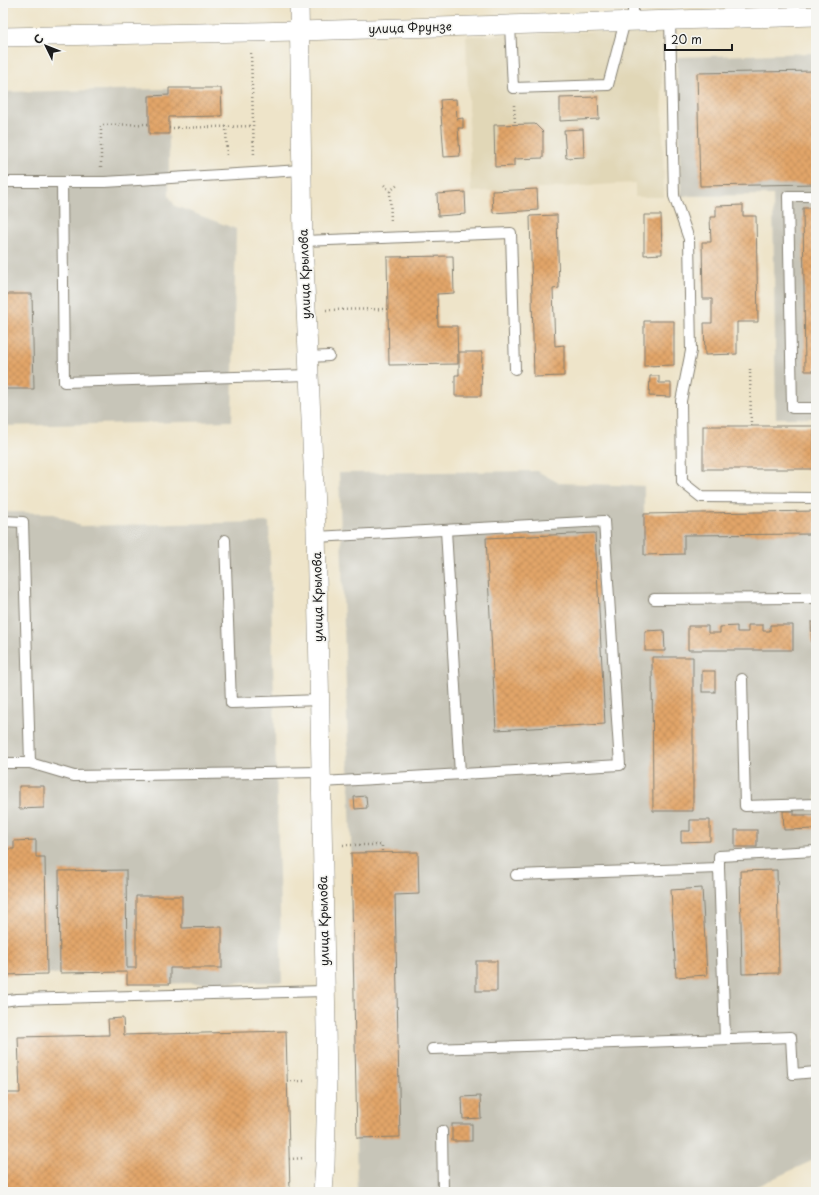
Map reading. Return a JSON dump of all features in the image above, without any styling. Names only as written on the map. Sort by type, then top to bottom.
[{"type":"street","name":"улица Крылова","points":[[299,3],[303,241],[316,537],[322,777],[326,1117],[323,1192]]},
{"type":"street","name":"улица Фрунзе","points":[[3,37],[299,32],[510,25],[631,15],[670,20],[816,16]]},
{"type":"lane","points":[[510,25],[513,88],[608,85],[631,15]]},
{"type":"lane","points":[[670,20],[674,196],[689,239],[691,351],[681,401],[682,482],[701,497],[816,498]]},
{"type":"lane","points":[[3,182],[101,182],[302,170]]},
{"type":"lane","points":[[62,182],[64,382],[308,366],[329,356]]},
{"type":"lane","points":[[816,196],[788,196],[792,408],[816,408]]},
{"type":"lane","points":[[303,241],[511,233],[515,369]]},
{"type":"lane","points":[[3,763],[30,763],[74,776],[322,777],[460,774],[620,765],[604,520],[316,537]]},
{"type":"lane","points":[[3,521],[23,522],[30,763]]},
{"type":"lane","points":[[446,530],[460,774]]},
{"type":"lane","points":[[225,540],[231,703],[320,700]]},
{"type":"lane","points":[[654,599],[816,598]]},
{"type":"lane","points":[[742,679],[745,806],[816,804]]},
{"type":"lane","points":[[725,1039],[719,856],[816,851]]},
{"type":"lane","points":[[516,875],[719,868]]},
{"type":"lane","points":[[3,1001],[17,999],[325,991]]},
{"type":"lane","points":[[432,1049],[791,1037],[793,1074],[816,1072]]},
{"type":"lane","points":[[442,1131],[443,1192]]},
{"type":"path","points":[[251,32],[254,173]]},
{"type":"path","points":[[101,182],[101,125],[149,124]]},
{"type":"path","points":[[226,126],[227,175]]},
{"type":"path","points":[[169,128],[253,126]]},
{"type":"path","points":[[390,191],[399,184]]},
{"type":"path","points":[[384,185],[390,191],[392,238]]},
{"type":"path","points":[[306,311],[388,309]]},
{"type":"path","points":[[750,369],[751,426]]},
{"type":"path","points":[[342,845],[382,844],[382,853]]},
{"type":"path","points":[[288,1081],[313,1081]]},
{"type":"path","points":[[289,1159],[308,1158]]},
{"type":"shaded area","points":[[661,29],[664,197],[635,197],[635,183],[471,192],[466,36]]},
{"type":"shaded area","points":[[816,53],[816,483],[814,483],[814,418],[776,418],[773,195],[681,196],[677,57]]},
{"type":"shaded area","points":[[221,88],[222,116],[169,117],[169,196],[175,206],[236,229],[232,421],[3,426],[3,92]]},
{"type":"shaded area","points":[[537,471],[559,483],[644,486],[644,514],[816,511],[816,1159],[744,1192],[357,1192],[351,838],[339,473]]},
{"type":"shaded area","points":[[3,512],[52,513],[81,526],[269,522],[282,982],[127,984],[127,972],[3,975]]},
{"type":"building","points":[[816,71],[816,184],[700,186],[697,73]]},
{"type":"building","points":[[169,88],[221,88],[222,116],[169,117],[169,134],[149,134],[149,96],[169,95]]},
{"type":"building","points":[[598,97],[599,119],[560,121],[560,98]]},
{"type":"building","points":[[456,99],[457,119],[463,118],[463,128],[458,128],[460,156],[444,157],[440,100]]},
{"type":"building","points":[[535,124],[543,132],[543,158],[514,159],[514,166],[495,167],[494,125]]},
{"type":"building","points":[[583,129],[584,157],[566,158],[564,130]]},
{"type":"building","points":[[537,189],[538,210],[493,213],[492,191]]},
{"type":"building","points":[[465,192],[466,214],[438,216],[437,194]]},
{"type":"building","points":[[743,205],[743,216],[756,216],[758,322],[737,322],[737,354],[705,355],[704,323],[712,323],[712,299],[703,299],[702,242],[711,242],[710,217],[716,217],[716,206]]},
{"type":"building","points":[[803,208],[816,208],[816,371],[805,371]]},
{"type":"building","points":[[557,215],[559,288],[553,289],[555,346],[564,345],[564,376],[534,377],[530,216]]},
{"type":"building","points":[[644,215],[661,215],[662,254],[644,255]]},
{"type":"building","points":[[453,256],[454,293],[437,294],[438,326],[457,326],[458,364],[389,365],[387,257]]},
{"type":"building","points":[[3,294],[32,294],[34,389],[3,389]]},
{"type":"building","points":[[644,321],[674,321],[674,365],[644,366]]},
{"type":"building","points":[[459,352],[482,352],[481,396],[455,396],[455,375],[459,375]]},
{"type":"building","points":[[650,376],[659,376],[659,383],[671,383],[671,397],[649,396]]},
{"type":"building","points":[[703,426],[814,426],[814,469],[703,469]]},
{"type":"building","points":[[816,511],[816,534],[684,535],[684,554],[644,555],[644,514]]},
{"type":"building","points":[[595,533],[605,724],[496,730],[486,538]]},
{"type":"building","points":[[811,622],[816,622],[816,643],[812,644]]},
{"type":"building","points":[[748,625],[763,625],[763,631],[770,631],[770,625],[793,625],[793,650],[688,650],[688,626],[708,626],[708,633],[720,633],[720,627],[737,626],[737,632],[748,632]]},
{"type":"building","points":[[664,630],[665,651],[645,651],[645,631]]},
{"type":"building","points":[[652,657],[693,657],[693,811],[653,811]]},
{"type":"building","points":[[702,671],[715,671],[715,692],[702,692]]},
{"type":"building","points":[[19,786],[44,786],[44,808],[19,809]]},
{"type":"building","points":[[366,796],[367,808],[355,809],[354,797]]},
{"type":"building","points":[[783,811],[794,811],[794,815],[816,815],[816,829],[784,830]]},
{"type":"building","points":[[690,820],[710,820],[710,841],[681,842],[681,831],[690,831]]},
{"type":"building","points":[[735,830],[757,830],[757,847],[735,847]]},
{"type":"building","points":[[36,840],[36,857],[45,857],[47,974],[3,975],[3,849],[14,849],[14,841]]},
{"type":"building","points":[[418,852],[419,894],[395,895],[400,1137],[357,1138],[351,853]]},
{"type":"building","points":[[126,870],[127,968],[136,968],[136,896],[182,896],[182,928],[222,927],[222,968],[170,968],[170,984],[127,984],[127,972],[60,973],[59,871]]},
{"type":"building","points":[[777,870],[779,973],[742,974],[740,871]]},
{"type":"building","points":[[702,888],[707,975],[676,977],[671,890]]},
{"type":"building","points":[[476,961],[497,961],[497,991],[476,991]]},
{"type":"building","points":[[123,1018],[124,1035],[286,1031],[290,1192],[3,1192],[3,1093],[20,1093],[18,1037],[109,1035],[108,1019]]},
{"type":"building","points":[[480,1096],[481,1118],[463,1119],[462,1097]]},
{"type":"building","points":[[452,1124],[472,1124],[472,1141],[452,1141]]}]
